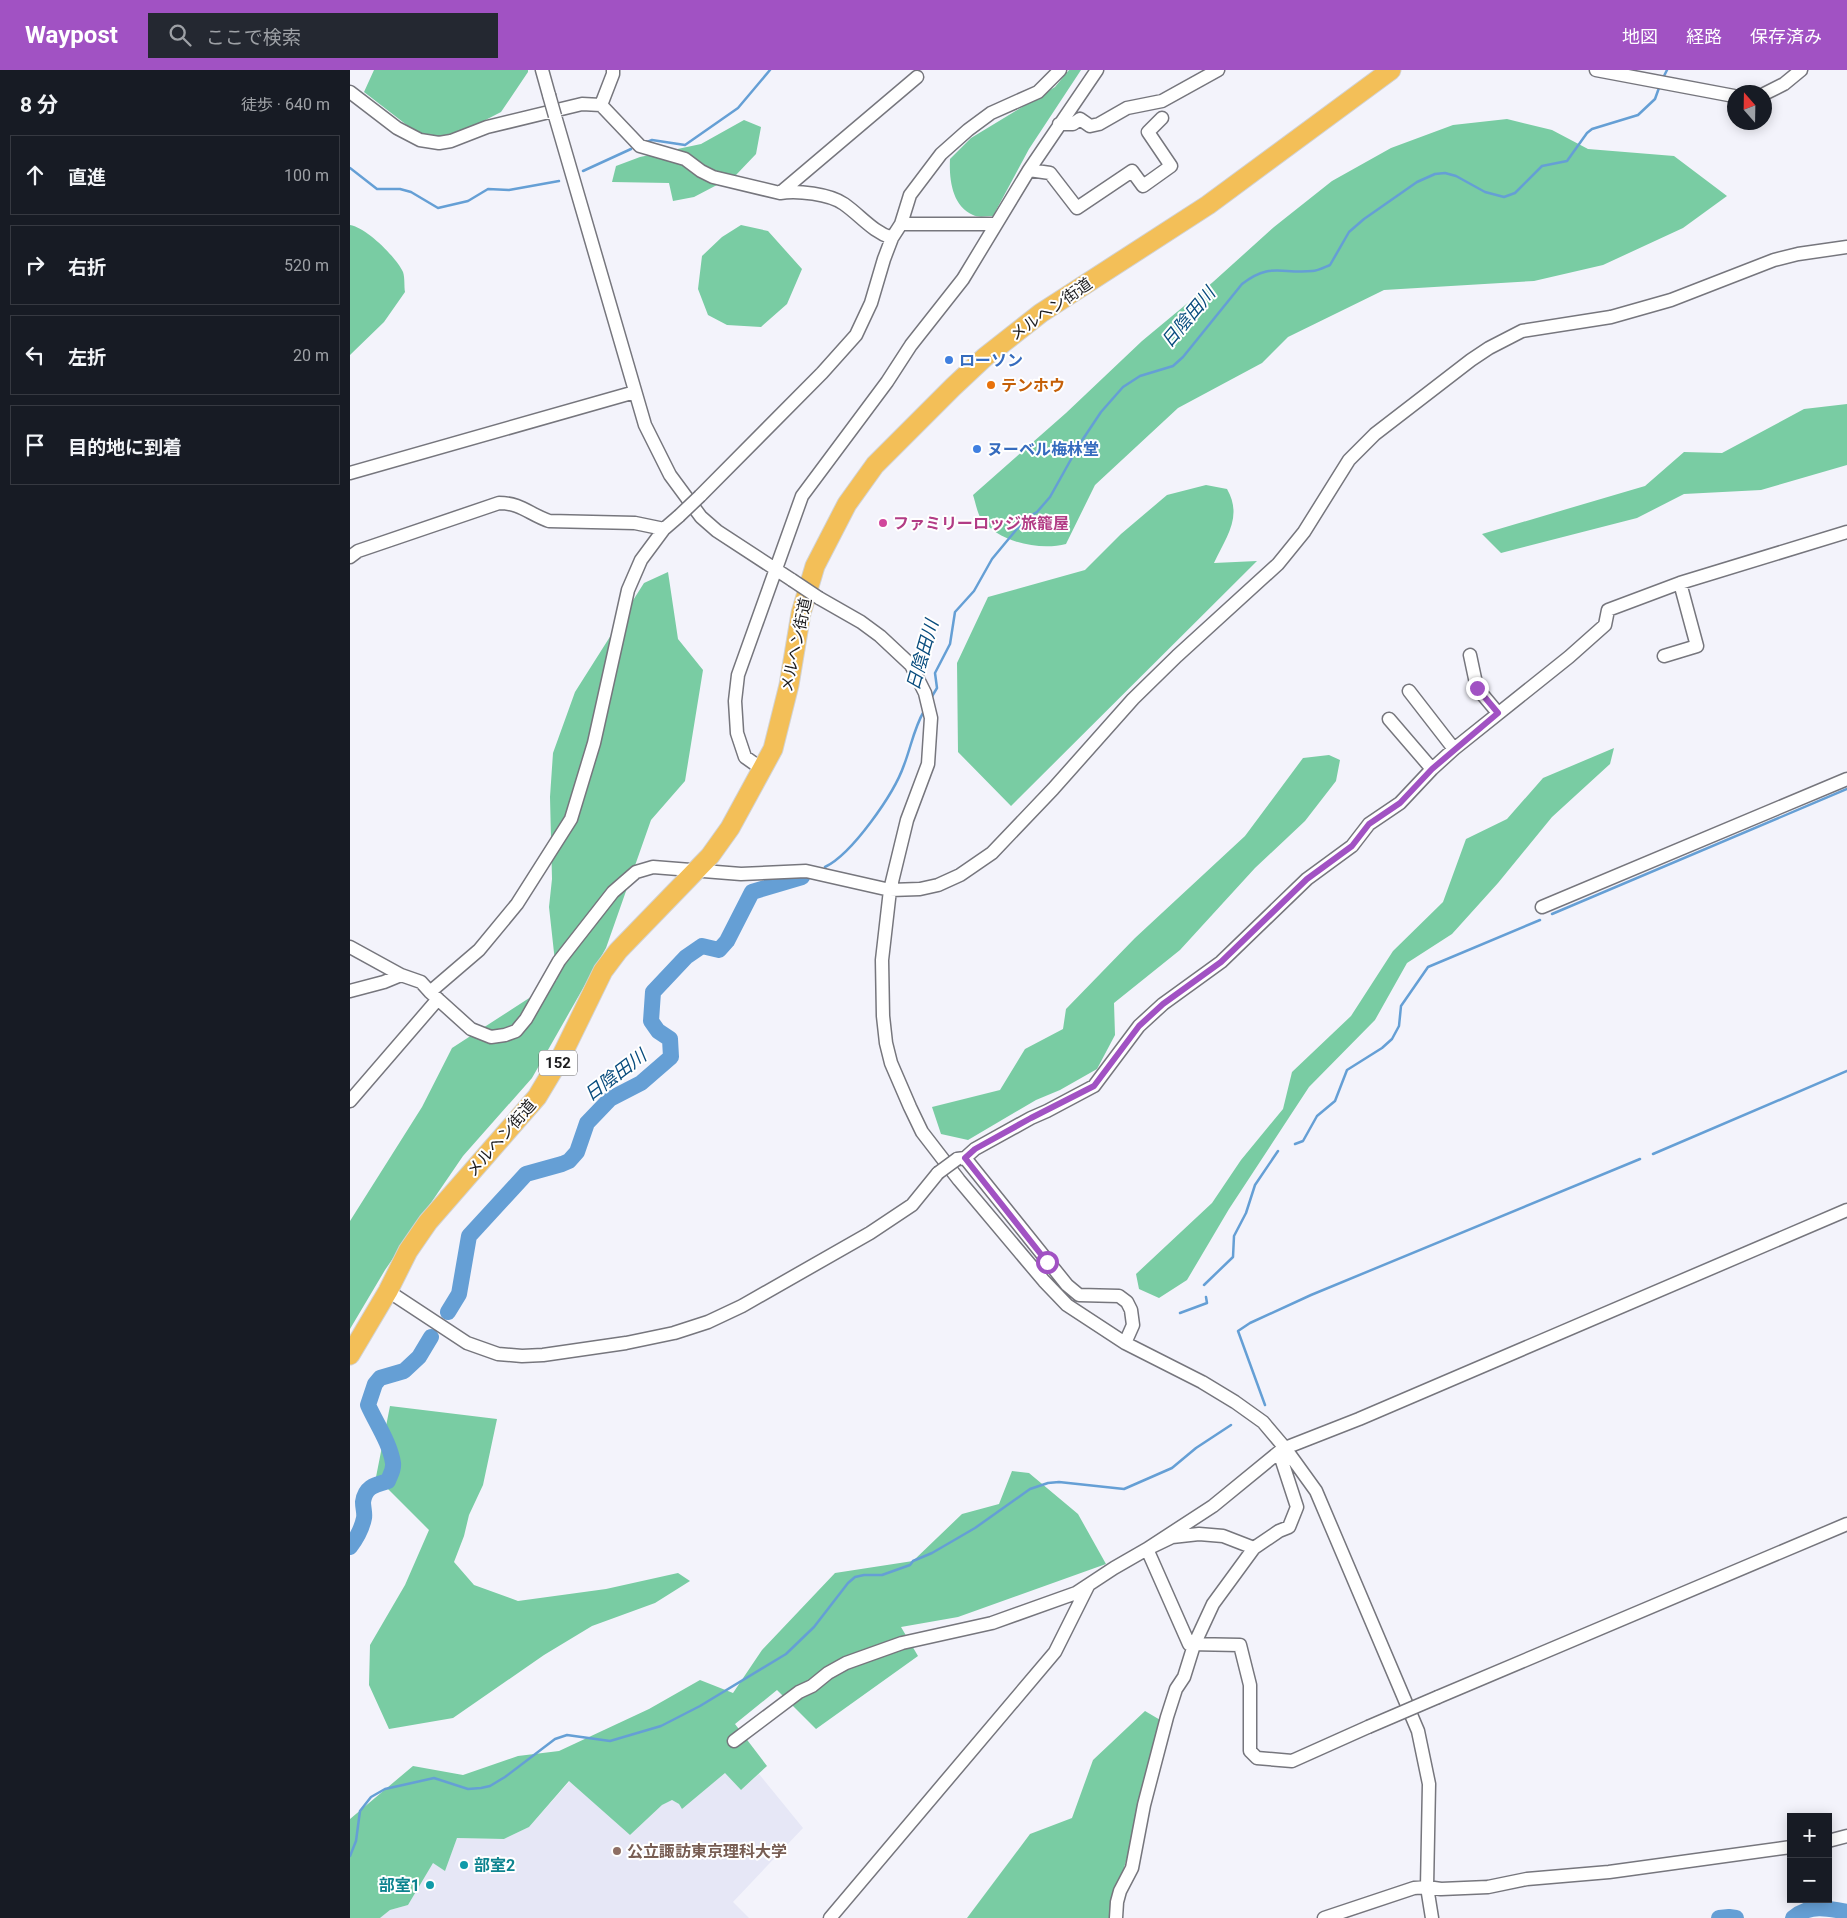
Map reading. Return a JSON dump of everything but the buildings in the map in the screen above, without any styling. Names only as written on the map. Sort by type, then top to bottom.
[{"type":"highway","name":"メルヘン街道","points":[[350,1355],[388,1291],[408,1251],[428,1222],[537,1097],[562,1057],[603,971],[618,951],[710,856],[730,828],[773,749],[789,685],[801,613],[815,566],[847,504],[875,466],[985,357],[1041,313],[1208,206],[1391,70]]},
{"type":"street","points":[[542,70],[645,425],[670,475],[701,517],[716,531],[861,622],[880,636],[911,665],[926,693],[931,718],[928,764],[907,820],[890,890],[882,960],[883,1016],[891,1063],[922,1132],[959,1180],[1044,1281],[1067,1305],[1126,1343],[1202,1382],[1263,1422],[1282,1450],[1316,1491],[1418,1731],[1429,1784],[1426,1887],[1432,1918]]},
{"type":"street","points":[[601,105],[613,70]]},
{"type":"street","points":[[350,1101],[434,996],[479,950],[517,904],[570,818],[594,743],[628,590],[641,560],[664,529],[700,496],[856,335],[871,303],[884,259],[892,238],[901,224],[910,195],[941,154],[968,130],[991,114],[1038,92],[1060,70]]},
{"type":"street","points":[[762,769],[745,757],[737,733],[736,701],[738,675],[802,496],[887,382],[911,346],[963,279],[1029,170],[1097,70]]},
{"type":"street","points":[[1059,124],[1073,124],[1080,119],[1090,126],[1099,124],[1126,108],[1162,101],[1218,70]]},
{"type":"street","points":[[1596,70],[1727,95]]},
{"type":"street","points":[[1772,90],[1784,84],[1801,70]]},
{"type":"street","points":[[780,193],[917,77]]},
{"type":"street","points":[[350,92],[397,128],[420,140],[439,143],[451,141],[487,127],[582,104],[601,105],[640,146],[685,159],[713,177],[780,193],[789,191],[831,197],[843,203],[881,234],[892,238]]},
{"type":"street","points":[[1029,170],[1050,173],[1077,208],[1132,171],[1143,186],[1171,166],[1148,132],[1162,118]]},
{"type":"street","points":[[901,224],[995,224]]},
{"type":"street","points":[[350,947],[401,975],[421,982],[471,1029],[491,1036],[505,1035],[516,1031],[526,1019],[559,960],[613,892],[636,872],[653,867],[741,874],[806,871],[890,890],[920,889],[938,885],[960,875],[992,853],[1053,789],[1133,699],[1278,564],[1304,532],[1349,460],[1375,434],[1489,348],[1522,331],[1611,317],[1671,300],[1774,260],[1798,254],[1847,247]]},
{"type":"street","points":[[350,472],[635,392]]},
{"type":"street","points":[[350,556],[367,548],[499,503],[512,503],[549,521],[635,523],[664,529]]},
{"type":"street","points":[[388,1291],[467,1343],[498,1354],[522,1356],[543,1355],[626,1343],[674,1333],[708,1322],[742,1306],[870,1234],[912,1204],[938,1173],[975,1149],[1094,1086],[1139,1026],[1163,1004],[1221,962],[1307,879],[1352,846],[1369,824],[1400,803],[1454,749],[1569,657],[1604,625],[1608,610],[1680,583],[1847,532]]},
{"type":"street","points":[[1664,656],[1697,646],[1680,583]]},
{"type":"street","points":[[1470,656],[1477,688],[1498,713]]},
{"type":"street","points":[[1409,691],[1454,749]]},
{"type":"street","points":[[1389,719],[1432,769]]},
{"type":"street","points":[[1542,907],[1847,779]]},
{"type":"street","points":[[350,991],[384,982],[401,975]]},
{"type":"street","points":[[961,1159],[1067,1285],[1079,1295],[1119,1296],[1127,1302],[1131,1310],[1133,1325],[1126,1343]]},
{"type":"street","points":[[734,1741],[799,1692],[846,1664],[902,1643],[992,1623],[1076,1593],[1214,1506],[1282,1450],[1359,1419],[1847,1210]]},
{"type":"street","points":[[1116,1918],[1120,1891],[1132,1868],[1144,1805],[1167,1717],[1176,1689],[1184,1677],[1194,1645],[1213,1604],[1254,1548],[1279,1530],[1289,1527],[1297,1507],[1282,1450]]},
{"type":"street","points":[[1147,1548],[1189,1644],[1240,1645],[1250,1685],[1250,1751],[1257,1758],[1292,1761],[1438,1697],[1847,1524]]},
{"type":"street","points":[[1147,1548],[1172,1537],[1199,1534],[1223,1536],[1254,1548]]},
{"type":"street","points":[[830,1918],[1055,1652],[1088,1586]]},
{"type":"street","points":[[1832,1839],[1847,1836]]},
{"type":"street","points":[[1324,1918],[1414,1888],[1488,1887],[1527,1880],[1609,1872],[1787,1848]]},
{"type":"shaded area","name":"公立諏訪東京理科大学","points":[[725,1772],[741,1790],[759,1774],[803,1828],[733,1902],[749,1918],[380,1918],[390,1910],[408,1905],[433,1862],[445,1870],[457,1838],[504,1839],[529,1827],[570,1781],[630,1835],[662,1805],[672,1800],[679,1804],[682,1809]]},
{"type":"green space","points":[[374,70],[528,70],[528,72],[501,112],[468,129],[417,143],[408,126],[364,92]]},
{"type":"green space","points":[[1069,70],[1081,70],[1029,149],[993,216],[977,216],[966,211],[956,199],[953,191],[950,159],[971,138],[1055,87]]},
{"type":"green space","points":[[1507,119],[1552,130],[1588,149],[1674,156],[1727,196],[1683,228],[1603,265],[1534,281],[1384,290],[1288,337],[1262,363],[1178,408],[1095,485],[1066,544],[1044,546],[1019,543],[997,533],[987,526],[980,517],[973,495],[1066,413],[1142,341],[1213,282],[1274,227],[1332,181],[1391,148],[1453,125]]},
{"type":"green space","points":[[744,120],[761,127],[756,154],[736,175],[694,197],[673,201],[669,183],[612,182],[616,166],[640,157],[701,144]]},
{"type":"green space","points":[[350,225],[357,227],[372,237],[394,259],[403,272],[405,292],[384,322],[350,355]]},
{"type":"green space","points":[[741,225],[768,231],[802,269],[787,304],[761,327],[727,325],[708,315],[698,289],[702,256],[722,237]]},
{"type":"green space","points":[[1847,404],[1847,465],[1761,490],[1684,494],[1637,518],[1501,553],[1482,534],[1645,486],[1684,452],[1722,453],[1804,409]]},
{"type":"green space","points":[[1206,485],[1227,489],[1232,499],[1233,518],[1231,527],[1214,563],[1257,561],[1011,806],[958,752],[957,663],[988,597],[1085,570],[1121,534],[1167,495]]},
{"type":"green space","points":[[668,572],[678,639],[703,670],[685,781],[651,820],[606,948],[532,1078],[463,1156],[385,1270],[350,1329],[350,1221],[422,1107],[452,1048],[557,980],[549,907],[552,879],[550,797],[553,753],[575,692],[644,583]]},
{"type":"green space","points":[[1614,748],[1610,764],[1552,817],[1498,883],[1452,934],[1407,963],[1375,1020],[1309,1087],[1229,1209],[1187,1280],[1159,1298],[1139,1289],[1136,1274],[1212,1203],[1241,1160],[1283,1109],[1292,1072],[1351,1016],[1393,951],[1443,902],[1466,839],[1507,819],[1543,778]]},
{"type":"green space","points":[[1329,755],[1340,760],[1336,781],[1305,821],[1255,868],[1180,950],[1114,1003],[1115,1035],[1097,1069],[1060,1090],[1036,1100],[968,1140],[941,1134],[932,1107],[1000,1090],[1025,1049],[1063,1029],[1066,1009],[1135,938],[1245,836],[1303,758]]},
{"type":"green space","points":[[390,1406],[497,1419],[483,1485],[469,1515],[464,1536],[454,1562],[474,1585],[518,1601],[606,1589],[678,1573],[690,1581],[655,1603],[592,1626],[544,1655],[453,1718],[389,1729],[369,1685],[370,1645],[405,1585],[429,1530],[376,1477]]},
{"type":"green space","points":[[1012,1471],[1029,1473],[1078,1514],[1106,1564],[958,1617],[901,1627],[918,1656],[816,1729],[777,1690],[735,1724],[767,1766],[741,1790],[725,1773],[682,1809],[679,1804],[672,1800],[662,1805],[630,1835],[569,1781],[529,1827],[504,1839],[457,1838],[445,1871],[433,1863],[408,1905],[390,1910],[380,1918],[350,1918],[350,1819],[413,1766],[463,1775],[518,1756],[559,1751],[649,1709],[700,1680],[733,1693],[762,1650],[835,1573],[913,1561],[962,1514],[999,1504]]},
{"type":"green space","points":[[1145,1711],[1167,1724],[1109,1918],[967,1918],[1030,1834],[1072,1818],[1093,1760]]},
{"type":"waterway","points":[[647,142],[652,140],[685,145],[738,108],[770,70]]},
{"type":"waterway","name":"日陰田川","points":[[1663,78],[1667,70]]},
{"type":"waterway","name":"日陰田川","points":[[931,698],[937,688],[935,673],[950,644],[955,612],[974,591],[992,559],[1026,518],[1037,512],[1050,497],[1079,445],[1101,412],[1123,387],[1140,376],[1173,366],[1183,357],[1242,284],[1252,277],[1268,271],[1314,271],[1330,265],[1349,232],[1364,219],[1417,182],[1435,174],[1445,173],[1456,176],[1485,192],[1504,197],[1515,193],[1542,166],[1567,161],[1592,129],[1638,115],[1655,99],[1660,85]]},
{"type":"waterway","points":[[583,171],[631,149]]},
{"type":"waterway","points":[[350,168],[377,189],[400,189],[411,192],[438,208],[468,201],[488,189],[509,190],[559,181]]},
{"type":"waterway","name":"日陰田川","points":[[825,867],[847,850],[882,807],[899,777],[924,711]]},
{"type":"waterway","points":[[1552,914],[1847,789]]},
{"type":"waterway","name":"日陰田川","points":[[448,1312],[459,1294],[469,1236],[526,1174],[569,1161],[577,1152],[587,1123],[610,1099],[641,1083],[671,1057],[670,1039],[658,1031],[651,1021],[653,992],[686,957],[702,946],[719,950],[727,941],[752,892],[802,877]]},
{"type":"waterway","points":[[1295,1144],[1303,1141],[1317,1116],[1335,1101],[1347,1070],[1382,1048],[1392,1039],[1399,1026],[1401,1006],[1428,967],[1540,920]]},
{"type":"waterway","points":[[1653,1154],[1847,1071]]},
{"type":"waterway","points":[[1204,1285],[1233,1257],[1234,1236],[1246,1213],[1255,1185],[1278,1151]]},
{"type":"waterway","points":[[1265,1405],[1238,1331],[1250,1323],[1311,1295],[1640,1159]]},
{"type":"waterway","points":[[1180,1313],[1207,1303],[1206,1297]]},
{"type":"waterway","name":"日陰田川","points":[[350,1547],[363,1522],[363,1502],[366,1493],[374,1485],[388,1481],[393,1468],[389,1448],[368,1405],[375,1384],[380,1378],[404,1371],[419,1357],[431,1337]]},
{"type":"waterway","points":[[350,1856],[356,1841],[360,1811],[371,1797],[385,1789],[434,1778],[468,1789],[490,1786],[555,1739],[567,1735],[610,1741],[661,1726],[700,1706],[786,1654],[814,1627],[848,1583],[855,1577],[882,1575],[910,1565],[913,1561],[932,1553],[975,1528],[1030,1489],[1048,1483],[1059,1482],[1124,1489],[1172,1468],[1196,1448],[1231,1425]]},
{"type":"waterway","points":[[1793,1918],[1806,1911],[1819,1908],[1847,1912]]},
{"type":"waterway","points":[[1719,1918],[1736,1918]]},
{"type":"place","name":"ローソン","points":[[949,360]]},
{"type":"place","name":"テンホウ","points":[[991,385]]},
{"type":"place","name":"ヌーベル梅林堂","points":[[977,449]]},
{"type":"place","name":"ファミリーロッジ旅籠屋","points":[[883,523]]},
{"type":"place","name":"公立諏訪東京理科大学","points":[[617,1851]]},
{"type":"place","name":"部室2","points":[[464,1865]]},
{"type":"place","name":"部室1","points":[[430,1885]]},
{"type":"route","points":[[1047,1262],[965,1158],[975,1149],[1094,1086],[1139,1026],[1163,1004],[1221,962],[1307,879],[1352,846],[1369,824],[1400,803],[1432,769],[1498,713],[1477,688]]}]
